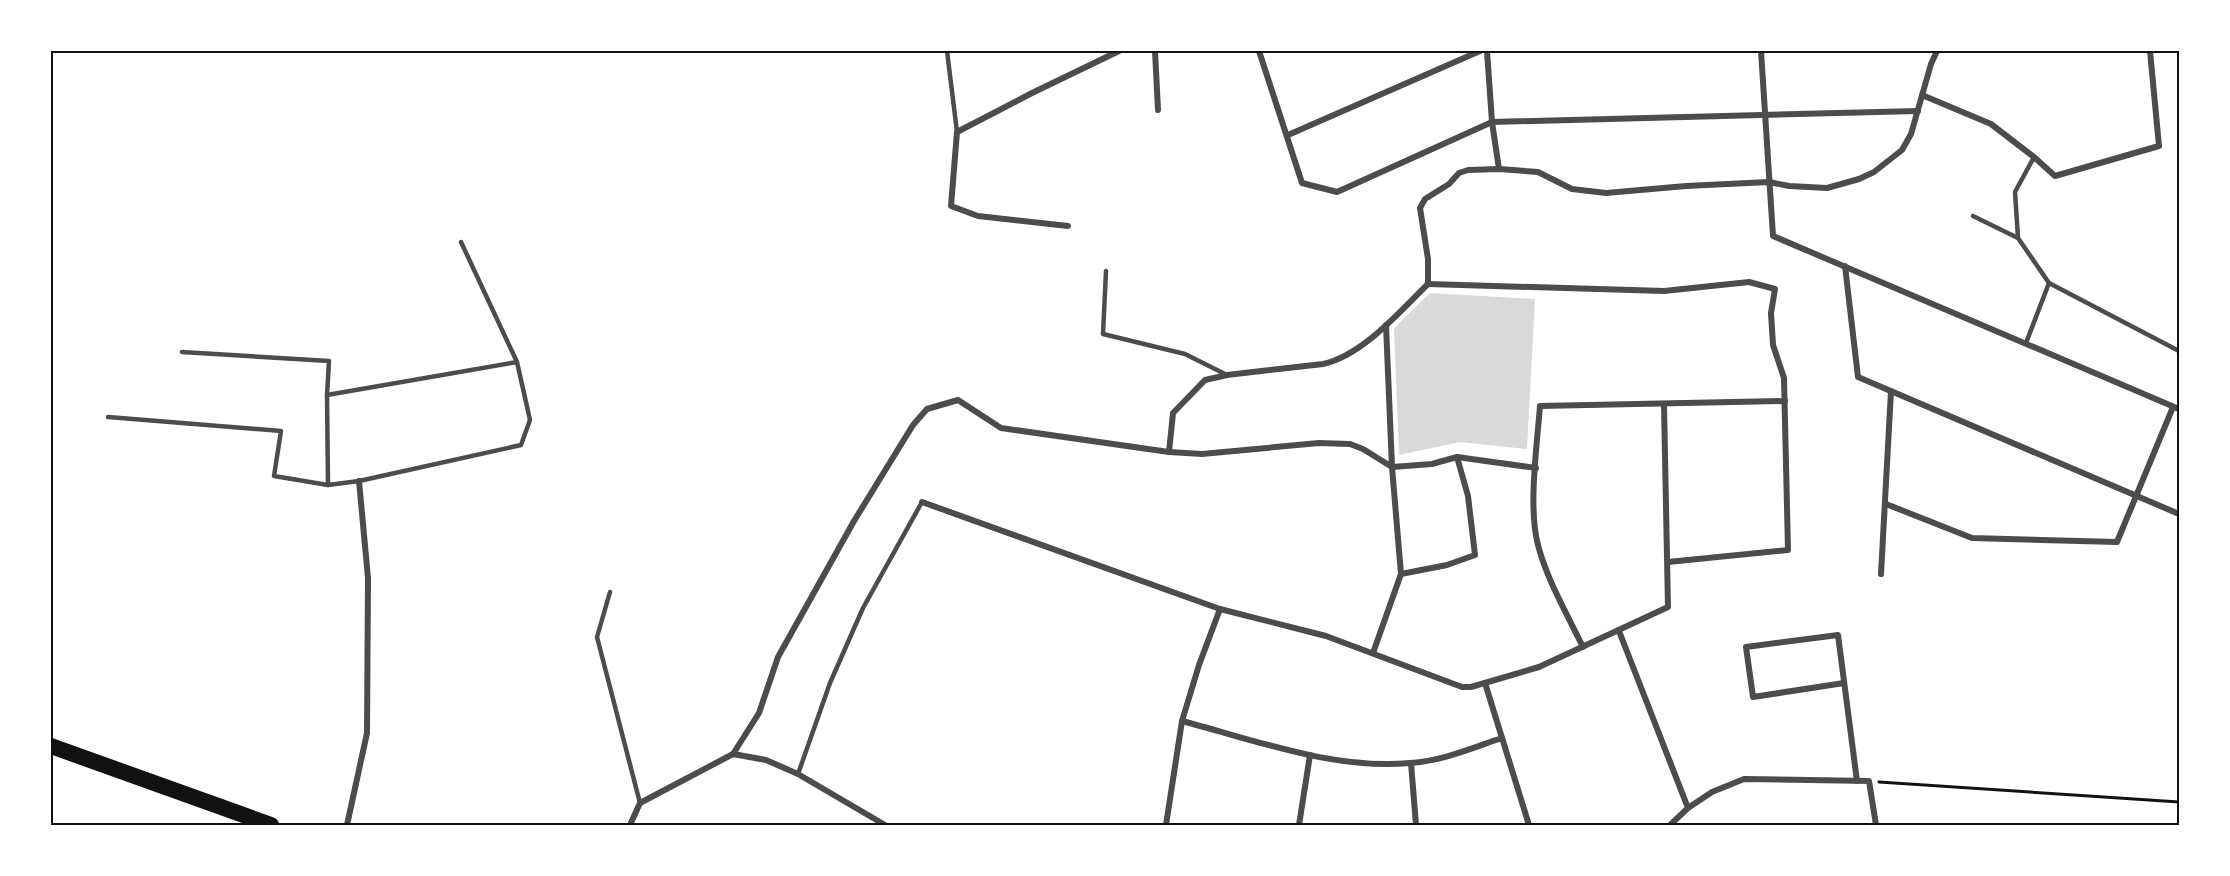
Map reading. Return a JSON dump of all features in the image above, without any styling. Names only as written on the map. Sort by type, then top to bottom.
[{"type":"highway","points":[[51,746],[271,825]]},
{"type":"street","points":[[1068,226],[978,216],[951,206],[957,132],[1119,51]]},
{"type":"street","points":[[1155,51],[1158,110]]},
{"type":"street","points":[[1259,51],[1302,183],[1337,192],[1492,122],[1918,111]]},
{"type":"street","points":[[1288,135],[1480,51]]},
{"type":"street","points":[[1487,51],[1492,122],[1499,169]]},
{"type":"street","points":[[1761,51],[1773,236],[2176,408],[2116,543],[1972,538],[1886,504]]},
{"type":"street","points":[[1169,452],[1173,413],[1205,380],[1227,375],[1338,361],[1386,325],[1428,284],[1428,260],[1420,208],[1425,199],[1449,184],[1459,173],[1468,170],[1499,169],[1538,172],[1572,189],[1606,193],[1769,182],[1789,186],[1827,188],[1874,172],[1902,150],[1911,134],[1931,64],[1937,51]]},
{"type":"street","points":[[1922,95],[1991,124],[2055,176],[2159,146],[2150,51]]},
{"type":"street","points":[[1845,266],[1858,377],[2179,514]]},
{"type":"street","points":[[1428,284],[1664,291],[1749,282],[1775,289],[1772,313],[1773,345],[1784,378],[1788,550],[1668,562]]},
{"type":"street","points":[[1373,652],[1401,574],[1392,467],[1386,325]]},
{"type":"street","points":[[1881,574],[1891,391]]},
{"type":"street","points":[[630,825],[640,803],[733,754],[759,713],[778,657],[860,512],[913,425],[927,409],[958,400],[1001,428],[1169,452],[1202,454],[1319,442],[1350,444],[1363,448],[1392,467],[1431,464],[1457,457],[1536,468]]},
{"type":"street","points":[[1583,647],[1537,544],[1534,510],[1540,406],[1785,401]]},
{"type":"street","points":[[922,502],[1220,609],[1326,636],[1462,687],[1471,687],[1539,668],[1668,608],[1664,405]]},
{"type":"street","points":[[1401,574],[1447,566],[1475,555],[1468,496],[1457,457]]},
{"type":"street","points":[[347,825],[367,733],[368,578],[359,481]]},
{"type":"street","points":[[1166,825],[1182,721],[1199,665],[1220,609]]},
{"type":"street","points":[[1618,630],[1688,808]]},
{"type":"street","points":[[1844,683],[1752,697],[1746,647],[1838,635],[1857,781]]},
{"type":"street","points":[[1485,683],[1529,825]]},
{"type":"street","points":[[1182,721],[1310,755],[1374,765],[1443,758],[1502,738]]},
{"type":"street","points":[[733,754],[766,760],[798,774],[885,825]]},
{"type":"street","points":[[1299,825],[1310,755]]},
{"type":"street","points":[[1411,763],[1416,825]]},
{"type":"street","points":[[1670,825],[1688,808],[1712,792],[1744,779],[1869,781],[1876,825]]},
{"type":"lane","points":[[947,51],[957,132]]},
{"type":"lane","points":[[2018,238],[2015,192],[2034,157]]},
{"type":"lane","points":[[1973,216],[2018,238],[2049,283],[2179,351]]},
{"type":"lane","points":[[108,417],[281,430],[274,476],[328,485],[359,481],[521,445],[530,420],[518,362],[461,242]]},
{"type":"lane","points":[[1106,272],[1103,334],[1185,354],[1227,375]]},
{"type":"lane","points":[[2026,344],[2049,283]]},
{"type":"lane","points":[[182,352],[329,361],[328,485]]},
{"type":"lane","points":[[327,395],[518,362]]},
{"type":"lane","points":[[798,774],[830,683],[862,608],[922,502]]},
{"type":"lane","points":[[610,592],[597,637],[640,803]]},
{"type":"path","points":[[1869,781],[2179,802]]},
{"type":"shaded area","points":[[1430,293],[1535,299],[1527,449],[1460,442],[1399,455],[1394,328]]}]
